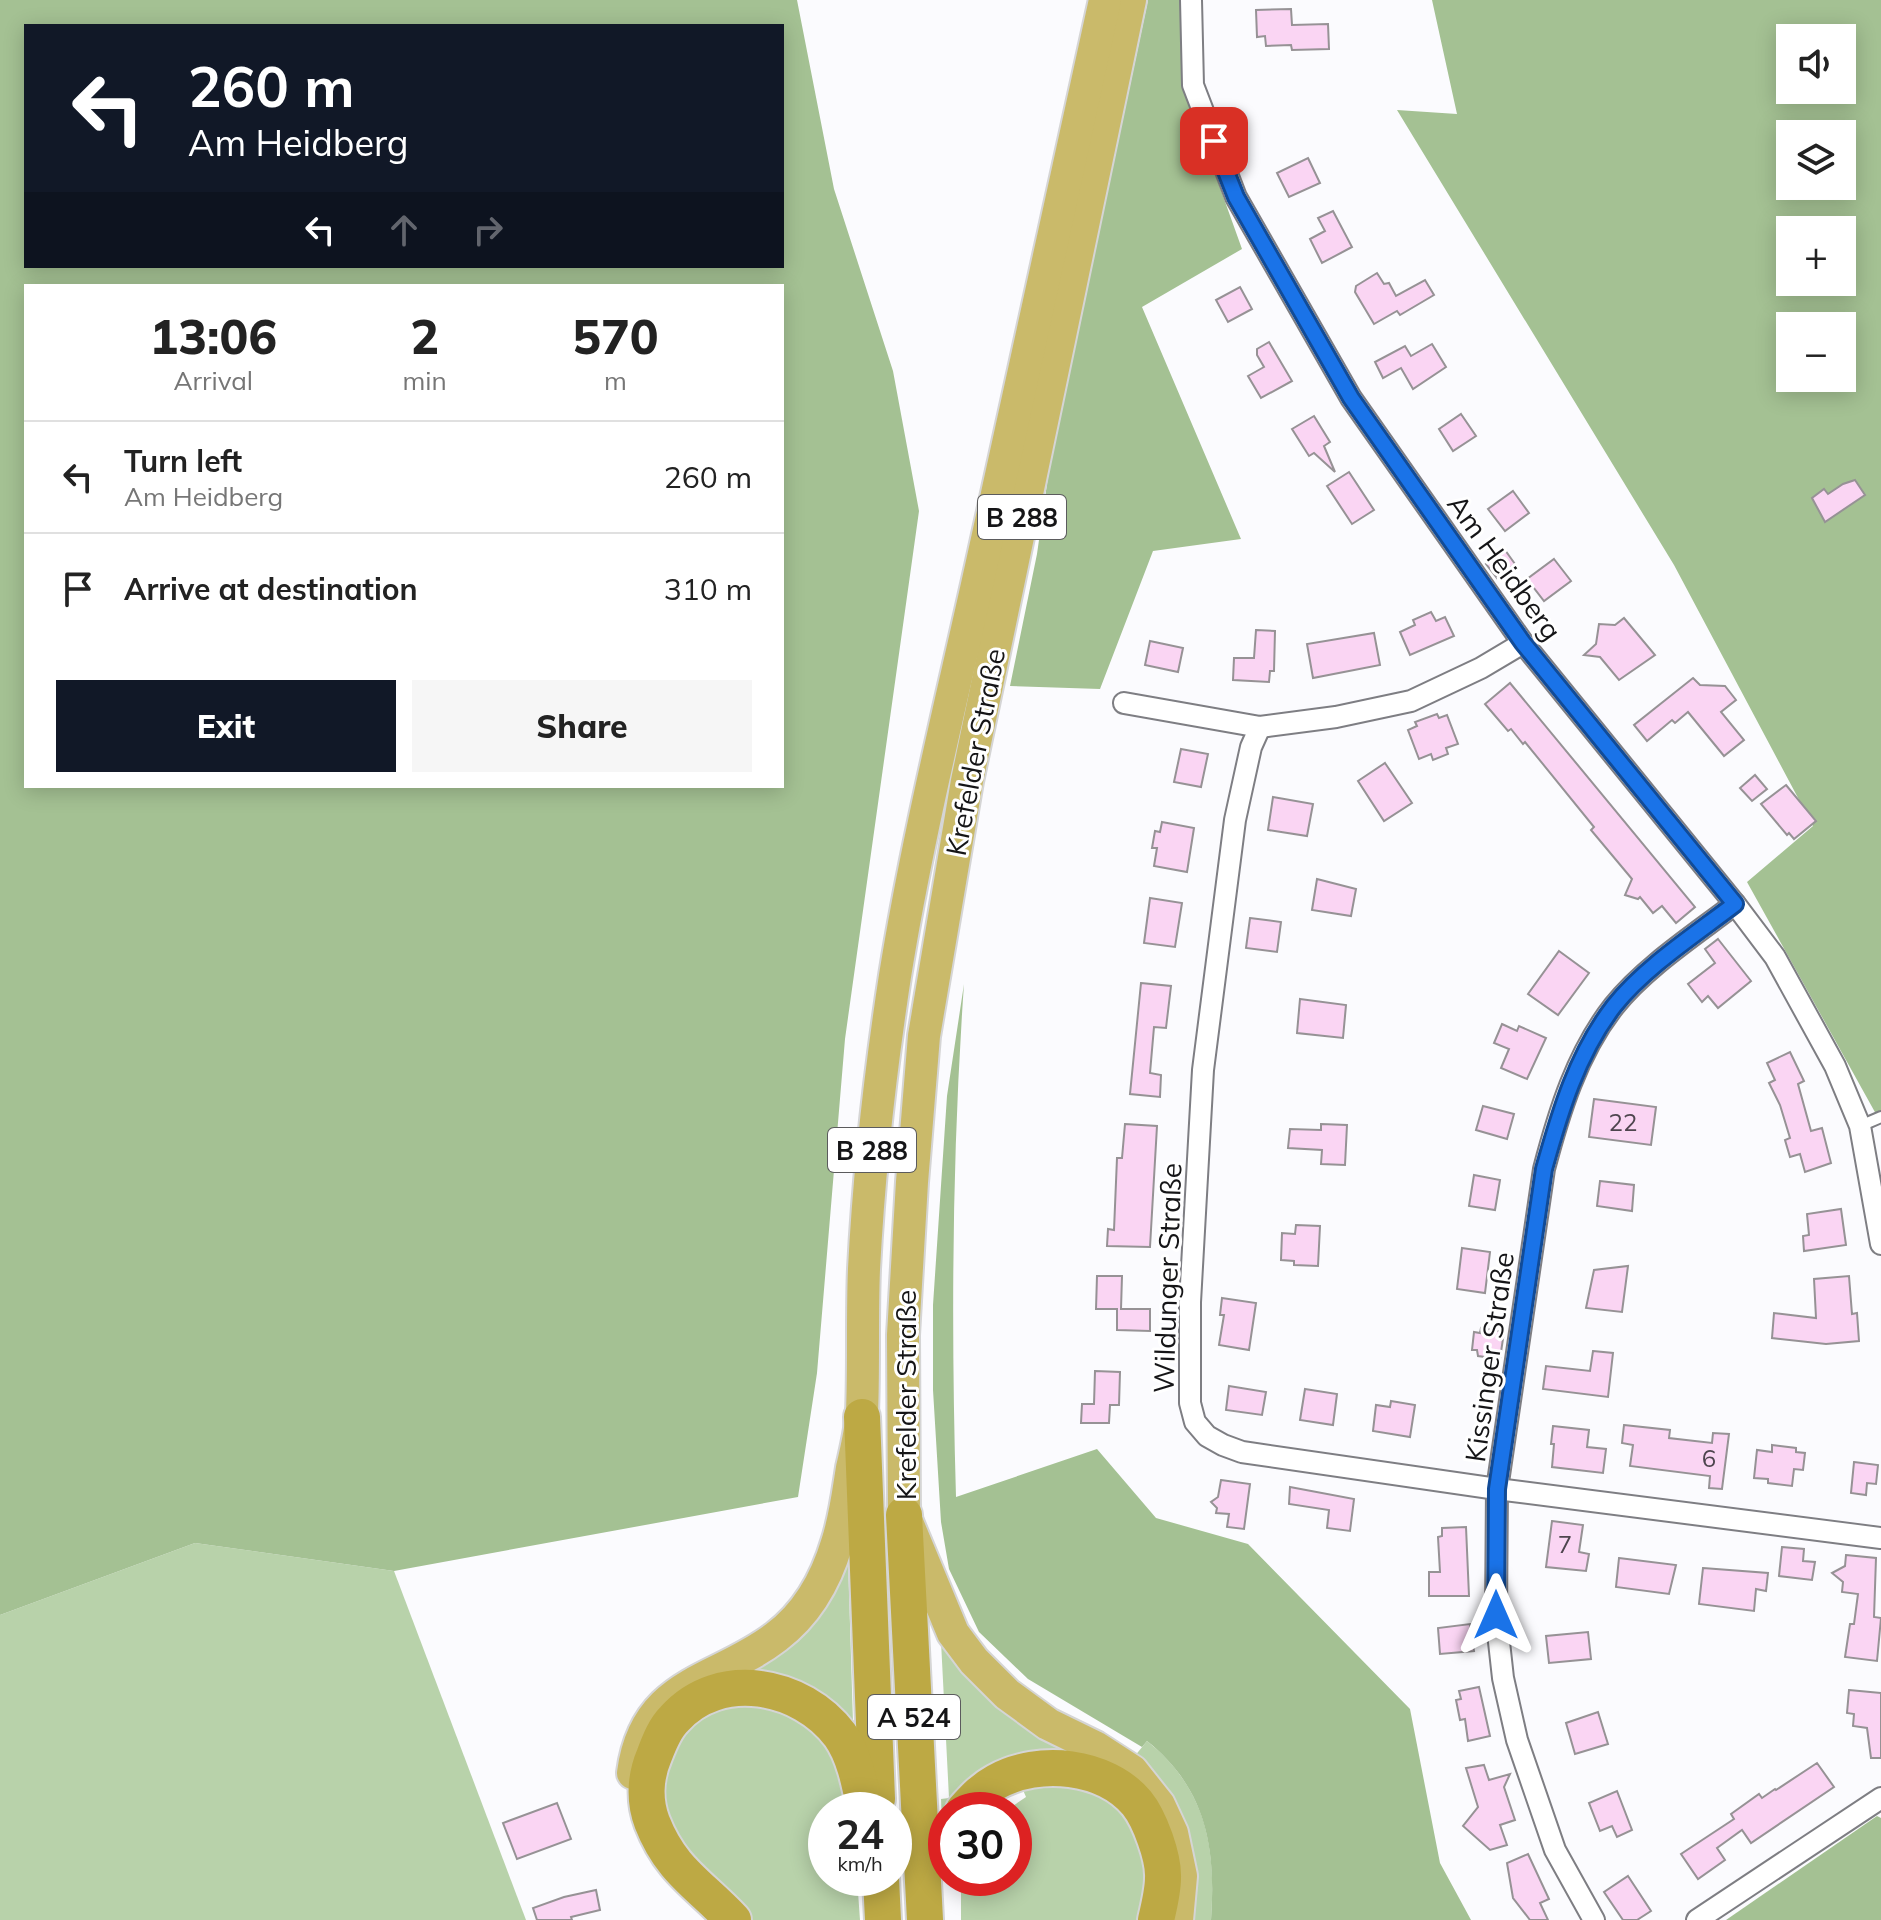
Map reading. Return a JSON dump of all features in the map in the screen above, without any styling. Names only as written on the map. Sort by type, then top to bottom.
[{"type":"highway","name":"Krefelder Straße","points":[[710,1920],[673,1884],[649,1852],[637,1826],[631,1789],[635,1759],[646,1728],[663,1703],[700,1678],[775,1638],[797,1619],[826,1575],[838,1542],[862,1417],[863,1291],[869,1176],[896,972],[931,790],[1045,285],[1105,0]]},
{"type":"highway","name":"Krefelder Straße","points":[[904,1515],[903,1335],[924,1036],[967,781],[1130,0]]},
{"type":"highway","name":"A 524","points":[[862,1417],[877,1792]]},
{"type":"highway","name":"A 524","points":[[904,1515],[925,1920]]},
{"type":"highway","points":[[904,1515],[953,1633],[974,1661],[1007,1694],[1048,1724],[1095,1747],[1132,1771],[1159,1805],[1172,1833],[1181,1876],[1177,1920]]},
{"type":"highway","points":[[733,1920],[680,1871],[663,1846],[651,1819],[646,1788],[651,1762],[660,1740],[674,1719],[709,1695],[734,1687],[759,1687],[781,1692],[823,1716],[841,1737],[857,1773],[861,1792]]},
{"type":"highway","points":[[980,1792],[997,1781],[1021,1772],[1061,1767],[1105,1778],[1137,1803],[1155,1836],[1163,1876],[1156,1920]]},
{"type":"highway","points":[[882,1896],[883,1920]]},
{"type":"highway","points":[[940,1896],[941,1920]]},
{"type":"street","name":"Am Heidberg","points":[[1191,0],[1193,85],[1236,197],[1351,398],[1523,643],[1775,957],[1835,1066],[1860,1126],[1881,1244]]},
{"type":"street","points":[[1124,703],[1260,727],[1336,717],[1411,701],[1481,668],[1523,643]]},
{"type":"street","name":"Wildunger Straße","points":[[1260,727],[1251,747],[1235,820],[1203,1070],[1190,1302],[1190,1403],[1195,1422],[1207,1436],[1242,1452],[1497,1489],[1881,1538]]},
{"type":"street","name":"Kissinger Straße","points":[[1594,1920],[1555,1850],[1517,1740],[1503,1678],[1496,1615],[1497,1489],[1544,1169],[1574,1075],[1615,1005],[1657,965],[1735,904]]},
{"type":"street","points":[[1697,1920],[1881,1798]]},
{"type":"lane","points":[[1860,1126],[1881,1117]]},
{"type":"green space","points":[[0,0],[797,0],[834,189],[893,371],[919,511],[845,1039],[817,1373],[798,1497],[394,1571],[195,1543],[0,1615]]},
{"type":"green space","points":[[1148,0],[1184,0],[1195,118],[1242,249],[1142,307],[1241,539],[1153,551],[1100,689],[1010,686],[1037,554],[1050,463]]},
{"type":"green space","points":[[1432,0],[1881,0],[1881,1123],[1747,882],[1813,826],[1674,565],[1397,110],[1457,114]]},
{"type":"green space","points":[[964,984],[954,1240],[956,1497],[1097,1449],[1156,1518],[1248,1544],[1410,1709],[1440,1863],[1471,1920],[1211,1920],[1209,1845],[1195,1800],[1183,1779],[1147,1741],[1142,1747],[1028,1679],[979,1632],[949,1569],[941,1522],[933,1390],[933,1305],[947,1096]]},
{"type":"green space","points":[[195,1543],[394,1571],[526,1920],[0,1920],[0,1615]]},
{"type":"green space","points":[[848,1559],[853,1722],[735,1671]]},
{"type":"green space","points":[[940,1622],[1100,1757],[998,1792],[949,1792]]},
{"type":"green space","points":[[749,1697],[801,1714],[837,1756],[846,1792],[808,1792],[808,1896],[858,1896],[860,1920],[745,1920],[681,1854],[656,1802],[673,1733],[700,1712]]},
{"type":"green space","points":[[1147,1741],[1183,1779],[1203,1822],[1212,1868],[1211,1920],[1189,1920],[1134,1757]]},
{"type":"green space","points":[[1048,1783],[1085,1787],[1124,1812],[1147,1852],[1146,1920],[961,1920],[961,1896],[1032,1896],[1032,1792],[1023,1790]]},
{"type":"green space","points":[[1877,1816],[1881,1818],[1881,1920],[1726,1920]]},
{"type":"building","points":[[1291,9],[1292,25],[1328,24],[1329,49],[1292,50],[1291,45],[1266,46],[1265,36],[1257,37],[1256,10]]},
{"type":"building","points":[[1308,158],[1320,183],[1289,197],[1277,173]]},
{"type":"building","points":[[1333,211],[1352,247],[1322,263],[1310,239],[1325,231],[1318,218]]},
{"type":"building","points":[[1377,273],[1384,284],[1389,283],[1396,296],[1425,280],[1434,295],[1400,315],[1397,311],[1374,324],[1355,292],[1356,286]]},
{"type":"building","points":[[1240,287],[1252,309],[1228,322],[1216,300]]},
{"type":"building","points":[[1269,342],[1292,381],[1261,398],[1248,376],[1264,367],[1257,349]]},
{"type":"building","points":[[1432,344],[1446,367],[1413,389],[1401,368],[1383,378],[1375,362],[1405,346],[1411,356]]},
{"type":"building","points":[[1461,414],[1476,436],[1453,451],[1439,429]]},
{"type":"building","points":[[1314,416],[1330,442],[1324,446],[1335,472],[1314,453],[1309,456],[1292,429]]},
{"type":"building","points":[[1349,472],[1374,510],[1352,524],[1327,486]]},
{"type":"building","points":[[1855,480],[1865,495],[1825,522],[1812,498],[1824,489],[1828,494]]},
{"type":"building","points":[[1513,491],[1529,513],[1505,531],[1488,509]]},
{"type":"building","points":[[1505,550],[1515,564],[1497,578],[1486,564]]},
{"type":"building","points":[[1554,559],[1571,581],[1544,601],[1527,579]]},
{"type":"building","points":[[1431,612],[1436,621],[1445,617],[1454,636],[1410,655],[1400,632],[1415,625],[1413,620]]},
{"type":"building","points":[[1624,618],[1655,655],[1619,680],[1600,657],[1584,655],[1596,644],[1599,624],[1615,625]]},
{"type":"building","points":[[1256,630],[1275,631],[1274,671],[1270,671],[1269,682],[1233,680],[1234,658],[1254,658]]},
{"type":"building","points":[[1374,633],[1380,665],[1313,678],[1307,644]]},
{"type":"building","points":[[1150,641],[1183,648],[1178,672],[1145,665]]},
{"type":"building","points":[[1693,678],[1700,685],[1725,686],[1736,700],[1721,712],[1744,740],[1724,756],[1688,712],[1675,723],[1672,720],[1647,741],[1634,725]]},
{"type":"building","points":[[1510,683],[1695,907],[1676,923],[1662,906],[1653,913],[1640,897],[1625,895],[1632,879],[1591,830],[1594,827],[1525,742],[1523,744],[1511,729],[1508,731],[1485,704]]},
{"type":"building","points":[[1437,714],[1439,718],[1447,715],[1458,744],[1446,748],[1448,754],[1433,760],[1431,754],[1419,759],[1408,730],[1417,726],[1415,722]]},
{"type":"building","points":[[1181,749],[1208,754],[1201,787],[1174,782]]},
{"type":"building","points":[[1385,763],[1412,803],[1384,821],[1358,781]]},
{"type":"building","points":[[1755,775],[1767,789],[1752,801],[1740,788]]},
{"type":"building","points":[[1786,785],[1816,821],[1794,839],[1761,804]]},
{"type":"building","points":[[1273,797],[1313,804],[1307,836],[1268,830]]},
{"type":"building","points":[[1162,822],[1194,828],[1187,872],[1154,866],[1157,848],[1152,848],[1155,831],[1160,832]]},
{"type":"building","points":[[1317,879],[1356,889],[1351,916],[1312,910]]},
{"type":"building","points":[[1150,898],[1182,903],[1175,947],[1144,943]]},
{"type":"building","points":[[1250,918],[1281,922],[1277,952],[1246,948]]},
{"type":"building","points":[[1718,939],[1751,981],[1718,1008],[1708,996],[1702,1002],[1688,984],[1715,963],[1705,949]]},
{"type":"building","points":[[1559,951],[1589,973],[1558,1015],[1528,994]]},
{"type":"building","points":[[1141,983],[1171,986],[1166,1028],[1154,1027],[1150,1073],[1161,1075],[1160,1097],[1130,1094]]},
{"type":"building","points":[[1300,999],[1346,1005],[1343,1038],[1297,1033]]},
{"type":"building","points":[[1502,1024],[1517,1031],[1519,1026],[1546,1038],[1527,1079],[1501,1068],[1509,1049],[1494,1043]]},
{"type":"building","points":[[1790,1052],[1804,1081],[1798,1084],[1811,1131],[1822,1128],[1831,1163],[1805,1172],[1800,1154],[1790,1157],[1785,1140],[1790,1138],[1780,1105],[1769,1083],[1775,1080],[1767,1063]]},
{"type":"building","points":[[1594,1099],[1656,1107],[1651,1145],[1589,1137]]},
{"type":"building","points":[[1483,1106],[1514,1114],[1507,1139],[1476,1130]]},
{"type":"building","points":[[1125,1124],[1157,1126],[1150,1247],[1107,1246],[1108,1229],[1114,1230],[1117,1158],[1122,1158]]},
{"type":"building","points":[[1321,1124],[1347,1125],[1345,1165],[1321,1164],[1322,1150],[1288,1148],[1290,1129],[1321,1130]]},
{"type":"building","points":[[1474,1175],[1500,1180],[1495,1210],[1469,1206]]},
{"type":"building","points":[[1600,1181],[1634,1185],[1632,1211],[1597,1206]]},
{"type":"building","points":[[1841,1209],[1846,1245],[1804,1251],[1803,1236],[1809,1235],[1807,1214]]},
{"type":"building","points":[[1296,1225],[1320,1226],[1318,1266],[1294,1265],[1294,1261],[1281,1260],[1282,1233],[1295,1234]]},
{"type":"building","points":[[1462,1248],[1490,1252],[1485,1293],[1457,1289]]},
{"type":"building","points":[[1628,1266],[1622,1312],[1586,1308],[1594,1270]]},
{"type":"building","points":[[1097,1276],[1122,1276],[1121,1309],[1150,1309],[1150,1331],[1117,1330],[1117,1309],[1096,1309]]},
{"type":"building","points":[[1849,1276],[1852,1314],[1857,1313],[1859,1341],[1826,1344],[1772,1338],[1774,1313],[1816,1318],[1814,1279]]},
{"type":"building","points":[[1222,1298],[1256,1303],[1249,1350],[1219,1345],[1224,1315],[1220,1315]]},
{"type":"building","points":[[1481,1328],[1504,1332],[1500,1359],[1478,1356],[1477,1350],[1472,1350],[1474,1332],[1480,1333]]},
{"type":"building","points":[[1593,1351],[1613,1353],[1608,1397],[1543,1389],[1546,1366],[1590,1371]]},
{"type":"building","points":[[1095,1371],[1120,1372],[1119,1405],[1110,1405],[1109,1423],[1081,1423],[1082,1404],[1094,1404]]},
{"type":"building","points":[[1229,1386],[1266,1392],[1262,1415],[1226,1410]]},
{"type":"building","points":[[1305,1389],[1337,1394],[1333,1425],[1300,1420]]},
{"type":"building","points":[[1391,1401],[1415,1405],[1410,1437],[1373,1431],[1376,1405],[1390,1407]]},
{"type":"building","points":[[1624,1425],[1670,1430],[1669,1438],[1712,1443],[1713,1433],[1729,1434],[1722,1489],[1709,1488],[1710,1476],[1630,1466],[1633,1445],[1622,1443]]},
{"type":"building","points":[[1553,1426],[1589,1430],[1587,1447],[1606,1449],[1603,1473],[1552,1467]]},
{"type":"building","points":[[1772,1445],[1796,1448],[1796,1452],[1805,1453],[1803,1470],[1794,1469],[1792,1486],[1754,1478],[1757,1450],[1772,1452]]},
{"type":"building","points":[[1854,1462],[1878,1465],[1876,1484],[1867,1483],[1866,1495],[1851,1493]]},
{"type":"building","points":[[1221,1480],[1250,1484],[1244,1529],[1227,1527],[1229,1514],[1216,1513],[1217,1508],[1211,1502],[1218,1497]]},
{"type":"building","points":[[1290,1487],[1354,1499],[1350,1531],[1327,1528],[1329,1510],[1289,1504]]},
{"type":"building","points":[[1552,1521],[1583,1525],[1579,1552],[1589,1554],[1586,1571],[1546,1567]]},
{"type":"building","points":[[1466,1527],[1469,1596],[1429,1596],[1429,1572],[1440,1572],[1438,1537],[1442,1536],[1442,1528]]},
{"type":"building","points":[[1782,1547],[1804,1549],[1803,1561],[1815,1562],[1812,1580],[1779,1576]]},
{"type":"building","points":[[1846,1555],[1876,1558],[1874,1617],[1881,1618],[1877,1661],[1845,1657],[1858,1594],[1842,1592],[1843,1582],[1832,1573],[1845,1566]]},
{"type":"building","points":[[1619,1558],[1676,1565],[1669,1594],[1616,1587]]},
{"type":"building","points":[[1703,1568],[1768,1573],[1766,1591],[1756,1589],[1754,1611],[1699,1604]]},
{"type":"building","points":[[1470,1624],[1474,1651],[1440,1654],[1438,1628]]},
{"type":"building","points":[[1588,1632],[1591,1659],[1549,1663],[1546,1636]]},
{"type":"building","points":[[1479,1687],[1490,1736],[1468,1741],[1465,1719],[1460,1720],[1456,1700],[1461,1699],[1459,1691]]},
{"type":"building","points":[[1849,1690],[1881,1693],[1881,1758],[1871,1758],[1867,1728],[1853,1726],[1854,1714],[1847,1713]]},
{"type":"building","points":[[1598,1712],[1608,1744],[1575,1754],[1566,1723]]},
{"type":"building","points":[[1817,1763],[1834,1787],[1751,1843],[1742,1830],[1717,1848],[1725,1860],[1698,1879],[1681,1854],[1734,1819],[1731,1814],[1759,1794],[1762,1798]]},
{"type":"building","points":[[1484,1765],[1489,1780],[1510,1774],[1504,1787],[1515,1820],[1500,1825],[1507,1845],[1490,1850],[1463,1826],[1478,1807],[1466,1768]]},
{"type":"building","points":[[1617,1791],[1632,1830],[1617,1837],[1612,1826],[1600,1831],[1589,1803]]},
{"type":"building","points":[[557,1803],[571,1839],[517,1859],[503,1823]]},
{"type":"building","points":[[1528,1854],[1549,1899],[1540,1903],[1548,1920],[1530,1920],[1513,1898],[1507,1863]]},
{"type":"building","points":[[1628,1876],[1651,1911],[1637,1920],[1623,1920],[1604,1892]]},
{"type":"building","points":[[596,1890],[600,1910],[571,1917],[572,1920],[537,1920],[533,1908]]},
{"type":"route","points":[[1214,141],[1236,197],[1351,398],[1523,643],[1735,904],[1657,965],[1615,1005],[1574,1075],[1557,1121],[1544,1169],[1497,1489],[1496,1615]]}]
